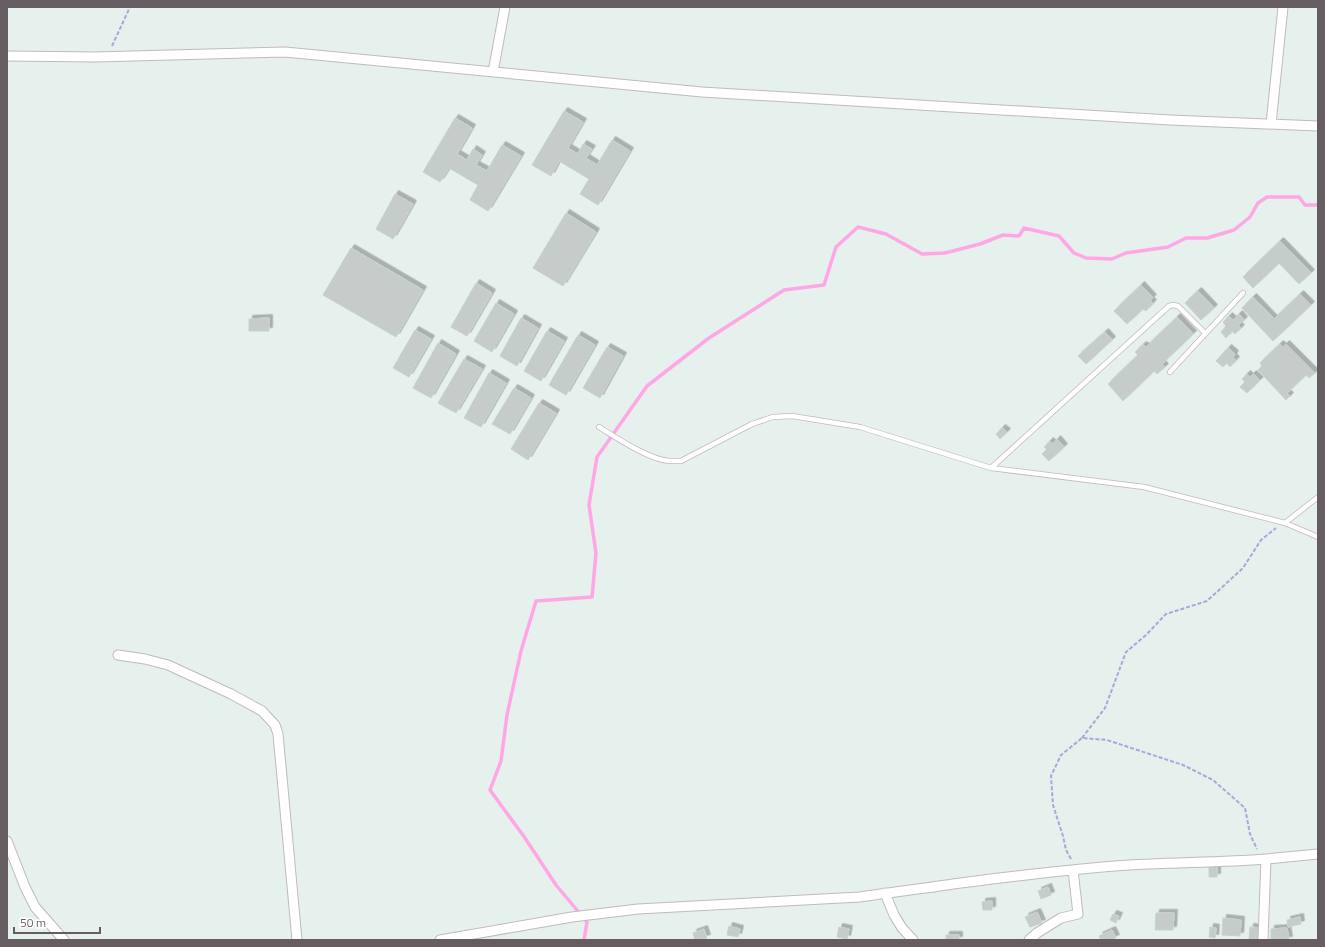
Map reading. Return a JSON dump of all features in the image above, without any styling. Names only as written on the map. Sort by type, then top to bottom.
[{"type":"street","points":[[492,72],[505,7]]},
{"type":"street","points":[[1271,124],[1283,7]]},
{"type":"street","points":[[7,56],[110,57],[284,52],[702,92],[1170,120],[1318,126]]},
{"type":"street","points":[[118,655],[145,659],[168,665],[189,674],[262,711],[275,725],[278,734],[296,940]]},
{"type":"street","points":[[7,841],[24,887],[35,907],[64,940]]},
{"type":"street","points":[[440,940],[572,917],[638,909],[848,898],[1005,877],[1114,866],[1186,862],[1229,862],[1318,854]]},
{"type":"street","points":[[1263,940],[1266,859]]},
{"type":"street","points":[[1029,940],[1037,933],[1061,918],[1078,914],[1073,870]]},
{"type":"street","points":[[885,893],[894,915],[902,928],[913,940]]},
{"type":"lane","points":[[1170,372],[1242,293]]},
{"type":"lane","points":[[991,468],[1169,306],[1178,306],[1206,333]]},
{"type":"lane","points":[[599,427],[624,442],[657,458],[669,461],[681,460],[752,424],[773,417],[792,416],[860,428],[991,468],[1144,487],[1285,523],[1318,537]]},
{"type":"lane","points":[[1285,523],[1318,497]]},
{"type":"path","points":[[110,57],[111,48],[130,7]]},
{"type":"path","points":[[1073,870],[1071,859],[1066,850],[1053,805],[1051,776],[1061,754],[1082,738],[1104,708],[1126,652],[1146,635],[1166,614],[1207,600],[1242,568],[1261,540],[1285,523]]},
{"type":"path","points":[[1082,738],[1107,740],[1183,765],[1213,780],[1245,808],[1250,834],[1255,847],[1266,859]]},
{"type":"building","points":[[564,111],[583,122],[568,148],[578,154],[583,144],[592,149],[586,158],[597,165],[612,140],[630,151],[598,205],[580,194],[589,179],[559,161],[551,176],[532,165]]},
{"type":"building","points":[[455,118],[472,128],[457,154],[467,160],[473,149],[482,155],[476,165],[487,171],[502,145],[521,156],[488,211],[470,200],[478,185],[449,168],[440,182],[423,172]]},
{"type":"building","points":[[395,194],[413,204],[393,239],[376,229]]},
{"type":"building","points":[[566,213],[596,232],[563,286],[533,268]]},
{"type":"building","points":[[1280,241],[1311,273],[1299,284],[1279,263],[1253,288],[1243,277]]},
{"type":"building","points":[[351,248],[423,290],[396,337],[323,295]]},
{"type":"building","points":[[476,283],[492,293],[467,336],[451,327]]},
{"type":"building","points":[[1141,285],[1153,298],[1150,300],[1153,303],[1146,311],[1143,309],[1127,324],[1114,311]]},
{"type":"building","points":[[1198,291],[1214,308],[1201,320],[1185,303]]},
{"type":"building","points":[[1300,294],[1311,305],[1273,341],[1242,308],[1253,297],[1274,319]]},
{"type":"building","points":[[496,303],[514,314],[492,352],[474,341]]},
{"type":"building","points":[[1239,314],[1244,320],[1238,326],[1241,328],[1235,334],[1232,331],[1226,338],[1221,332],[1226,326],[1223,322],[1229,316],[1233,320]]},
{"type":"building","points":[[1177,317],[1193,334],[1162,364],[1165,367],[1157,374],[1154,371],[1123,401],[1108,384],[1138,355],[1135,352],[1143,345],[1146,347]]},
{"type":"building","points":[[269,318],[269,331],[249,331],[249,319]]},
{"type":"building","points":[[521,318],[538,328],[517,366],[500,356]]},
{"type":"building","points":[[415,330],[431,339],[409,377],[393,368]]},
{"type":"building","points":[[547,331],[564,341],[541,381],[524,371]]},
{"type":"building","points":[[1105,332],[1112,340],[1086,364],[1078,356]]},
{"type":"building","points":[[578,335],[595,345],[566,395],[549,385]]},
{"type":"building","points":[[438,343],[456,354],[431,398],[413,388]]},
{"type":"building","points":[[1280,344],[1283,347],[1286,344],[1315,373],[1309,378],[1306,375],[1287,393],[1290,396],[1286,400],[1258,370],[1262,366],[1260,363]]},
{"type":"building","points":[[607,347],[623,356],[600,398],[583,388]]},
{"type":"building","points":[[1228,348],[1235,354],[1233,357],[1236,360],[1230,367],[1227,363],[1223,367],[1216,361]]},
{"type":"building","points":[[464,359],[482,369],[456,413],[438,403]]},
{"type":"building","points":[[489,373],[506,383],[481,427],[464,418]]},
{"type":"building","points":[[1247,374],[1250,377],[1253,374],[1260,380],[1247,393],[1240,387],[1245,382],[1242,379]]},
{"type":"building","points":[[514,388],[531,398],[510,434],[492,424]]},
{"type":"building","points":[[539,403],[556,413],[528,460],[511,449]]},
{"type":"building","points":[[1002,428],[1007,432],[1000,439],[996,434]]},
{"type":"building","points":[[1057,439],[1064,447],[1049,461],[1042,454],[1047,449],[1044,447],[1050,441],[1053,444]]},
{"type":"building","points":[[1209,866],[1217,866],[1217,877],[1209,877]]},
{"type":"building","points":[[1048,887],[1051,895],[1041,899],[1038,891]]},
{"type":"building","points":[[992,901],[992,910],[983,910],[982,902]]},
{"type":"building","points":[[1037,912],[1042,923],[1030,927],[1025,917]]},
{"type":"building","points":[[1156,913],[1174,913],[1173,930],[1155,930]]},
{"type":"building","points":[[1113,914],[1119,916],[1116,923],[1110,920]]},
{"type":"building","points":[[1300,917],[1301,924],[1288,927],[1287,920]]},
{"type":"building","points":[[1223,918],[1241,920],[1240,936],[1222,935]]},
{"type":"building","points":[[729,926],[740,929],[738,937],[727,935]]},
{"type":"building","points":[[839,927],[849,929],[847,939],[837,937]]},
{"type":"building","points":[[1210,927],[1216,928],[1215,938],[1209,937]]},
{"type":"building","points":[[1250,927],[1261,928],[1260,939],[1249,939]]},
{"type":"building","points":[[1287,928],[1289,940],[1271,940],[1271,929]]},
{"type":"building","points":[[704,929],[707,938],[695,940],[693,933]]},
{"type":"building","points":[[1112,930],[1116,938],[1111,940],[1101,940],[1099,936]]},
{"type":"building","points":[[946,935],[959,935],[959,940],[946,940]]},
{"type":"waterway","points":[[584,940],[587,922],[556,885],[525,838],[490,790],[501,761],[507,715],[521,651],[536,601],[592,597],[596,553],[589,505],[597,457],[647,386],[709,338],[784,290],[824,285],[836,247],[858,227],[886,234],[922,254],[945,253],[980,244],[1003,235],[1019,236],[1024,228],[1059,236],[1074,253],[1086,258],[1112,259],[1126,253],[1168,247],[1186,238],[1207,238],[1234,230],[1250,217],[1258,203],[1267,197],[1299,197],[1305,205],[1318,204]]}]
